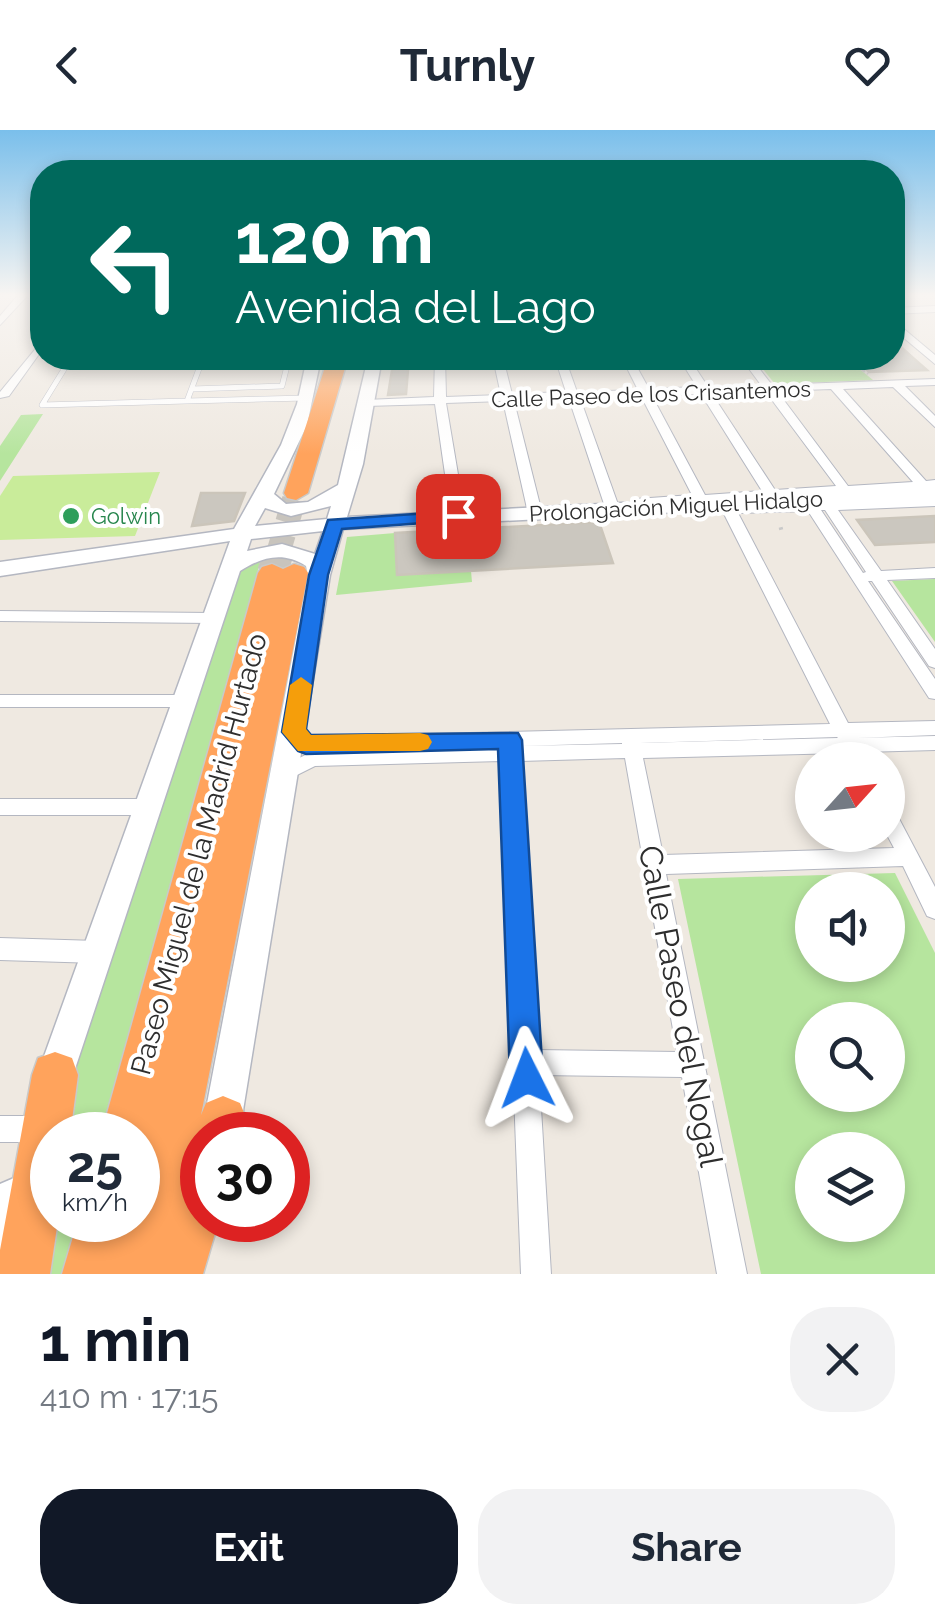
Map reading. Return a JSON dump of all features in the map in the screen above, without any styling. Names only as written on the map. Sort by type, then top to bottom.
[{"type":"highway","points":[[335,370],[306,493],[350,370]]},
{"type":"highway","name":"Paseo Miguel de la Madrid Hurtado","points":[[133,1112],[295,574]]},
{"type":"highway","name":"Paseo Miguel de la Madrid Hurtado","points":[[142,1274],[295,574]]},
{"type":"highway","points":[[23,1274],[54,1075]]},
{"type":"highway","points":[[89,1274],[98,1242]]},
{"type":"highway","points":[[176,1274],[186,1242]]},
{"type":"street","points":[[3,394],[30,359]]},
{"type":"street","points":[[43,1112],[228,570],[243,533],[286,460],[312,370]]},
{"type":"street","points":[[224,1112],[294,732],[295,574],[334,524],[373,370]]},
{"type":"street","points":[[440,370],[440,401],[458,516]]},
{"type":"street","points":[[500,370],[539,512]]},
{"type":"street","points":[[564,370],[612,507]]},
{"type":"street","points":[[634,370],[701,502],[770,495],[935,502]]},
{"type":"street","points":[[692,370],[770,495]]},
{"type":"street","points":[[755,370],[850,498]]},
{"type":"street","name":"Calle Paseo de los Crisantemos","points":[[366,403],[935,382]]},
{"type":"street","points":[[896,384],[935,423]]},
{"type":"street","points":[[835,387],[931,487]]},
{"type":"street","name":"Prolongación Miguel Hidalgo","points":[[0,569],[243,533],[334,524],[701,502],[729,508],[931,487]]},
{"type":"street","points":[[264,494],[268,502],[279,508],[297,510],[315,508],[345,489]]},
{"type":"street","points":[[848,742],[729,508],[822,509],[850,498]]},
{"type":"street","points":[[822,509],[876,576],[935,662]]},
{"type":"street","points":[[822,509],[858,577],[935,693]]},
{"type":"street","points":[[228,570],[251,555],[290,550],[315,562],[295,574]]},
{"type":"street","points":[[858,577],[935,573]]},
{"type":"street","points":[[0,616],[212,618]]},
{"type":"street","points":[[0,701],[181,702]]},
{"type":"street","points":[[873,742],[935,728]]},
{"type":"street","points":[[294,732],[306,744],[444,749],[795,746]]},
{"type":"street","points":[[905,744],[935,742]]},
{"type":"street","name":"Calle Paseo del Nogal","points":[[632,745],[732,1274]]},
{"type":"street","points":[[510,748],[536,1274]]},
{"type":"street","points":[[285,774],[312,759],[444,749]]},
{"type":"street","points":[[0,807],[147,807]]},
{"type":"street","points":[[905,851],[935,909]]},
{"type":"street","points":[[654,865],[908,857]]},
{"type":"street","points":[[0,949],[97,952]]},
{"type":"street","points":[[526,1062],[692,1064]]},
{"type":"street","points":[[0,1129],[30,1130]]},
{"type":"street","points":[[0,1240],[30,1151]]},
{"type":"street","points":[[192,1274],[199,1242]]},
{"type":"lane","points":[[64,370],[42,405],[307,398]]},
{"type":"lane","points":[[187,401],[199,370]]},
{"type":"lane","points":[[192,389],[282,386],[286,370]]},
{"type":"path","points":[[861,370],[873,380]]},
{"type":"green space","points":[[764,370],[861,370],[873,380],[775,384]]},
{"type":"green space","points":[[43,414],[0,481],[0,446],[21,415]]},
{"type":"green space","name":"Golwin","points":[[160,472],[135,536],[0,540],[0,496],[13,476]]},
{"type":"green space","points":[[395,533],[398,575],[471,571],[472,582],[336,595],[347,537]]},
{"type":"green space","points":[[261,559],[111,1112],[58,1112],[62,1089],[235,572]]},
{"type":"green space","points":[[935,579],[935,642],[892,581]]},
{"type":"green space","points":[[795,876],[795,982],[905,982],[905,893],[935,953],[935,1274],[761,1274],[678,879]]},
{"type":"green space","points":[[39,1242],[73,1242],[64,1274],[34,1274]]},
{"type":"building","points":[[905,351],[927,370],[869,372],[905,370]]},
{"type":"building","points":[[392,370],[408,370],[406,394],[388,395]]},
{"type":"building","points":[[201,493],[245,493],[234,521],[192,526]]},
{"type":"building","points":[[935,516],[935,542],[875,545],[857,520]]},
{"type":"building","points":[[599,522],[613,563],[397,575],[395,533]]},
{"type":"tunnel","points":[[277,557],[296,493]]},
{"type":"tunnel","points":[[272,573],[278,555]]},
{"type":"slow traffic","points":[[301,685],[294,732],[306,744],[420,742]]},
{"type":"place","name":"Golwin","points":[[71,516]]},
{"type":"route","points":[[458,516],[334,524],[318,575],[294,732],[306,744],[510,740],[527,1078]]}]
